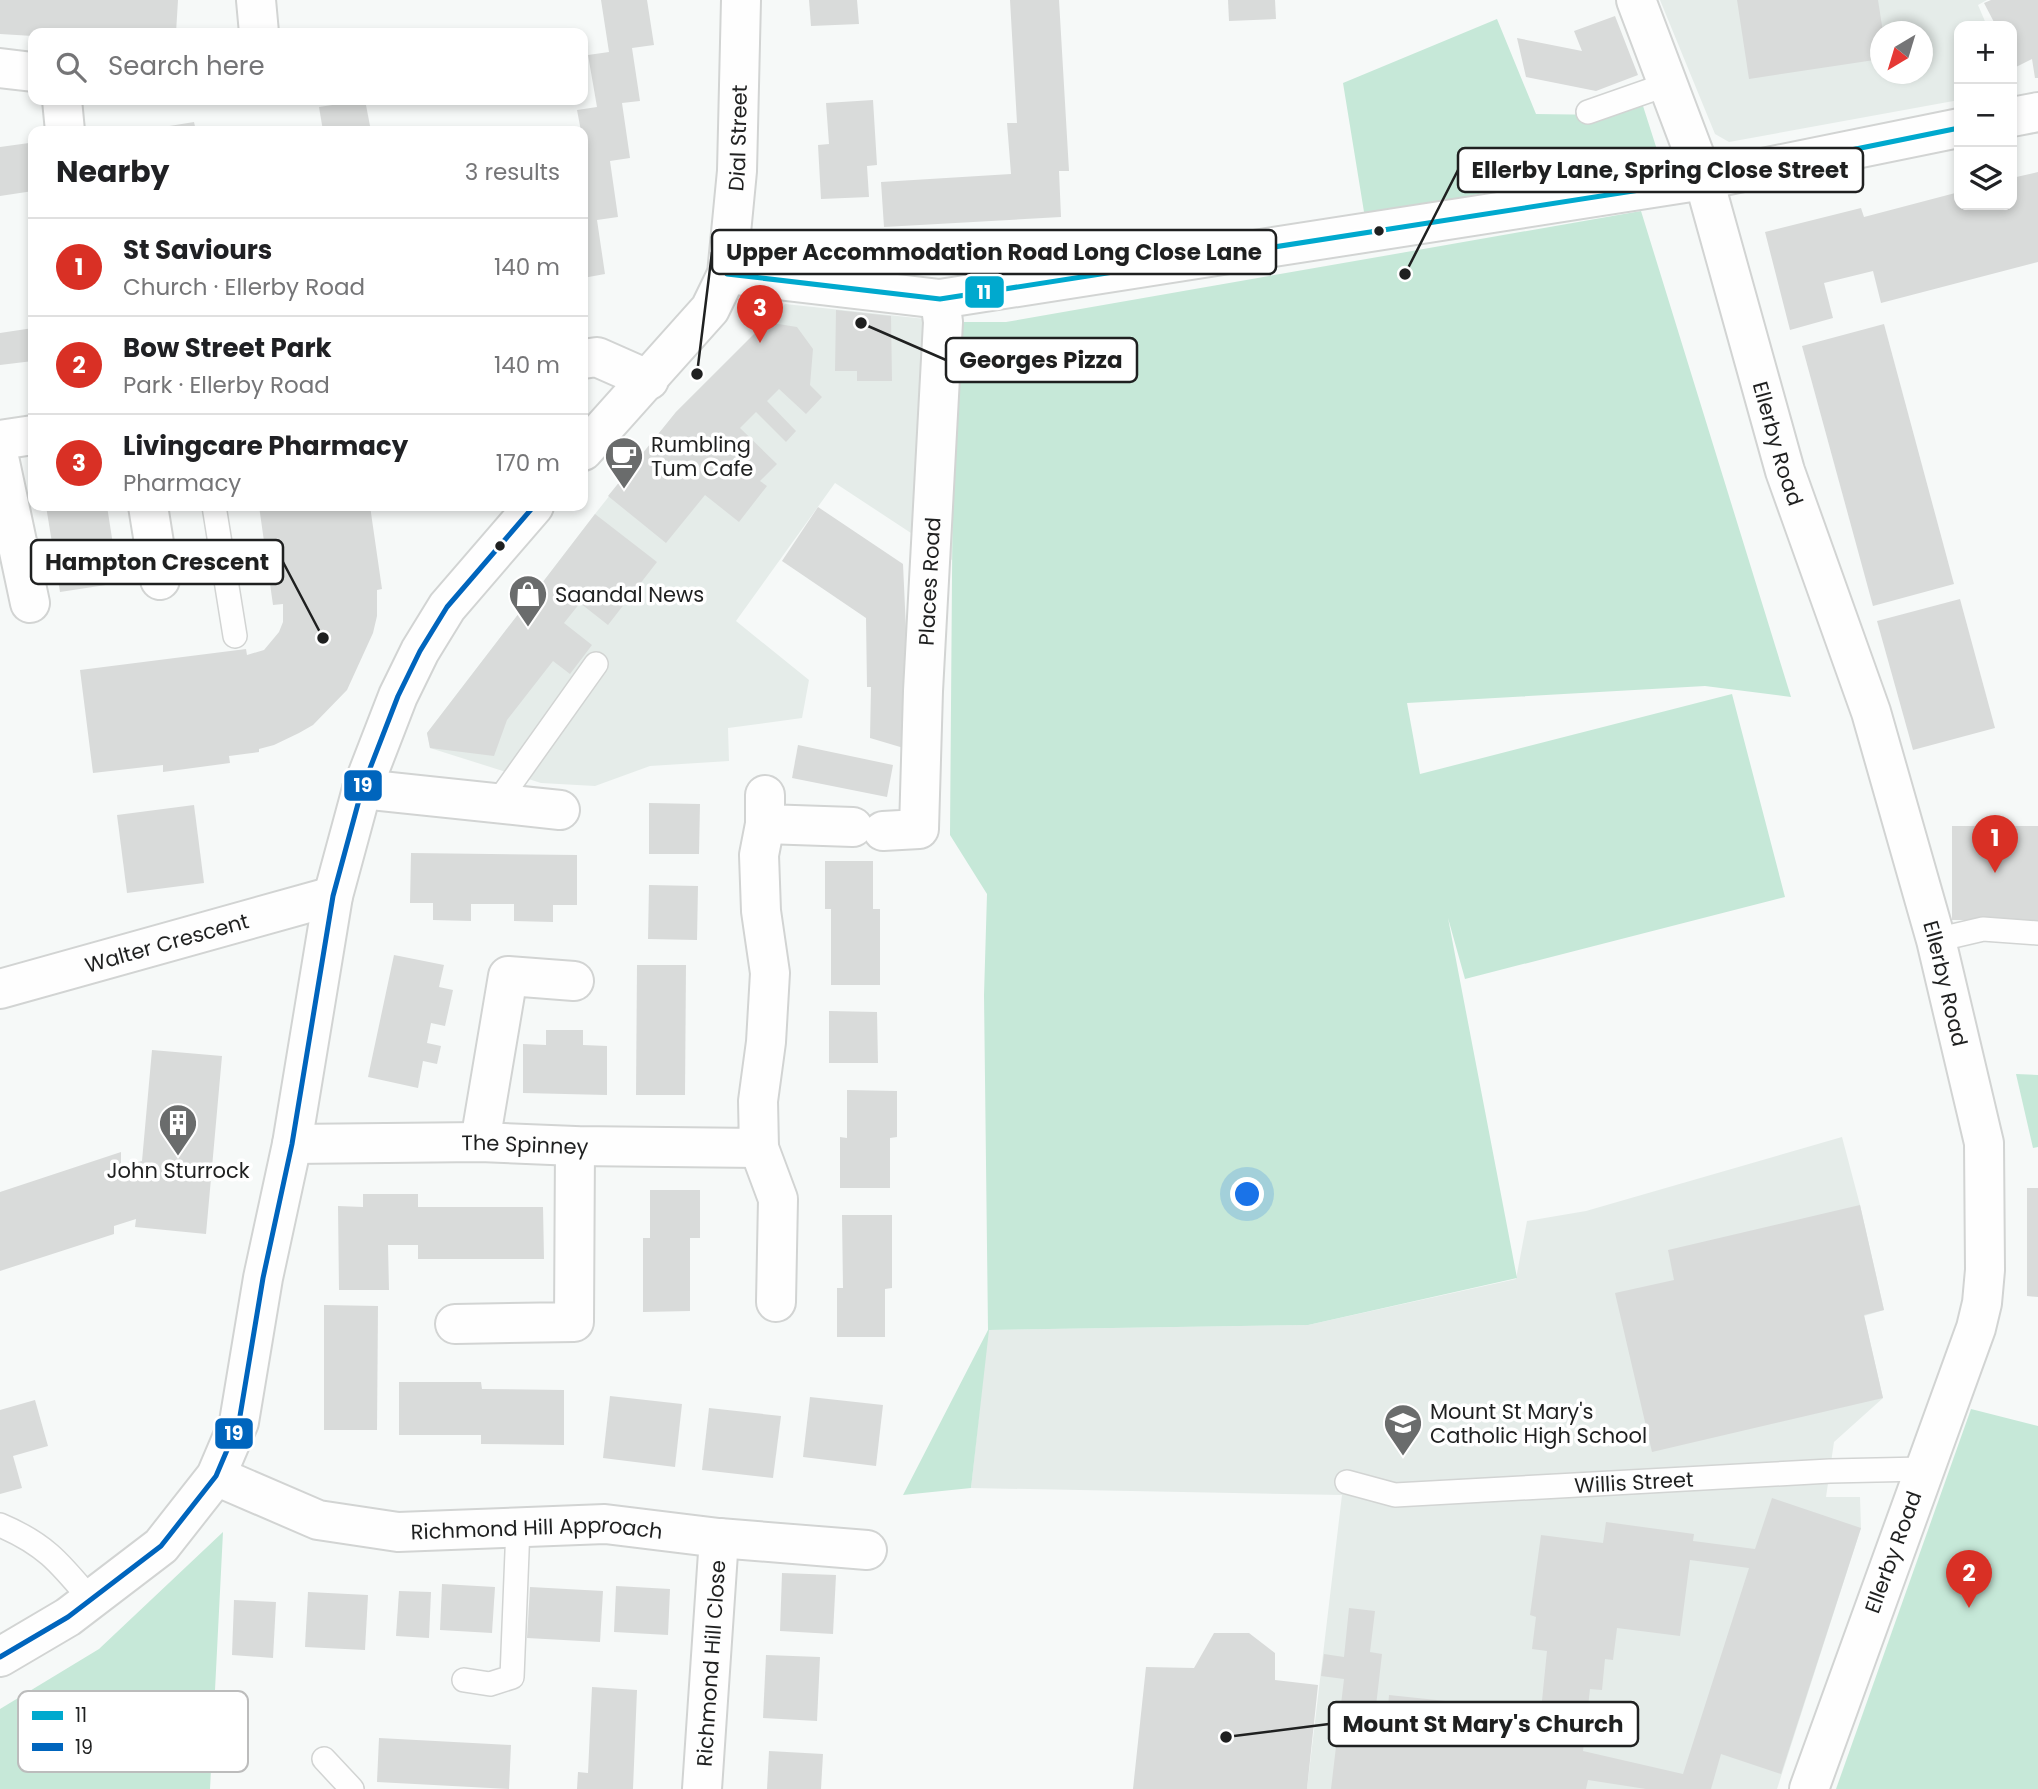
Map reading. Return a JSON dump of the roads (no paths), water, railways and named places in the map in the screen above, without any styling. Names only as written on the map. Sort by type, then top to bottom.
[{"type":"street","points":[[256,0],[258,28]]},
{"type":"street","name":"Dial Street","points":[[727,274],[737,172],[741,0]]},
{"type":"street","name":"Ellerby Road","points":[[1636,0],[1704,180],[1785,471],[1871,712],[1936,940],[1984,1143],[1986,1235],[1982,1303],[1976,1328],[1809,1789]]},
{"type":"street","points":[[0,68],[28,71]]},
{"type":"street","points":[[62,105],[65,126]]},
{"type":"street","points":[[2017,116],[2038,112]]},
{"type":"street","points":[[588,446],[710,309],[727,274],[940,299],[1704,180],[1954,129]]},
{"type":"street","name":"Places Road","points":[[759,1148],[758,1101],[766,1042],[770,973],[761,911],[759,855],[765,810],[868,829],[919,829],[923,691],[943,322],[940,299]]},
{"type":"street","points":[[588,358],[597,357],[649,380]]},
{"type":"street","points":[[0,440],[28,436]]},
{"type":"street","points":[[0,461],[30,603]]},
{"type":"street","points":[[149,511],[160,580]]},
{"type":"street","points":[[0,1657],[68,1617],[161,1546],[216,1476],[239,1422],[264,1279],[292,1144],[333,896],[362,789],[398,696],[433,629],[447,607],[530,511]]},
{"type":"street","points":[[362,789],[560,810]]},
{"type":"street","name":"Walter Crescent","points":[[0,989],[333,896]]},
{"type":"street","points":[[480,1142],[508,976],[574,981]]},
{"type":"street","name":"The Spinney","points":[[292,1144],[480,1142],[759,1148]]},
{"type":"street","points":[[455,1324],[574,1322],[575,1146]]},
{"type":"street","points":[[759,1148],[778,1199],[776,1302]]},
{"type":"street","name":"Richmond Hill Approach","points":[[216,1476],[318,1520],[398,1532],[605,1524],[719,1538],[867,1550]]},
{"type":"street","name":"Richmond Hill Close","points":[[702,1789],[719,1538]]},
{"type":"lane","points":[[1588,112],[1668,84]]},
{"type":"lane","points":[[215,511],[235,636]]},
{"type":"lane","points":[[497,803],[596,664]]},
{"type":"lane","points":[[1936,940],[1983,929],[2038,933]]},
{"type":"lane","name":"Willis Street","points":[[1347,1482],[1395,1495],[1830,1471],[1923,1469]]},
{"type":"lane","points":[[0,1525],[27,1536],[58,1561],[91,1600]]},
{"type":"lane","points":[[464,1680],[491,1684],[512,1677],[518,1527]]},
{"type":"lane","points":[[324,1759],[352,1789]]},
{"type":"place","name":"Ellerby Lane, Spring Close Street","points":[[1405,274]]},
{"type":"place","name":"Georges Pizza","points":[[861,323]]},
{"type":"place","name":"Livingcare Pharmacy","points":[[760,343]]},
{"type":"place","name":"Upper Accommodation Road Long Close Lane","points":[[697,374]]},
{"type":"place","name":"Rumbling Tum Cafe","points":[[624,490]]},
{"type":"place","name":"Saandal News","points":[[528,628]]},
{"type":"place","name":"Hampton Crescent","points":[[323,638]]},
{"type":"place","name":"St Saviours","points":[[1995,873]]},
{"type":"place","name":"John Sturrock","points":[[178,1157]]},
{"type":"place","name":"Mount St Mary's Catholic High School","points":[[1403,1457]]},
{"type":"place","name":"Bow Street Park","points":[[1969,1608]]},
{"type":"place","name":"Mount St Mary's Church","points":[[1226,1737]]}]
